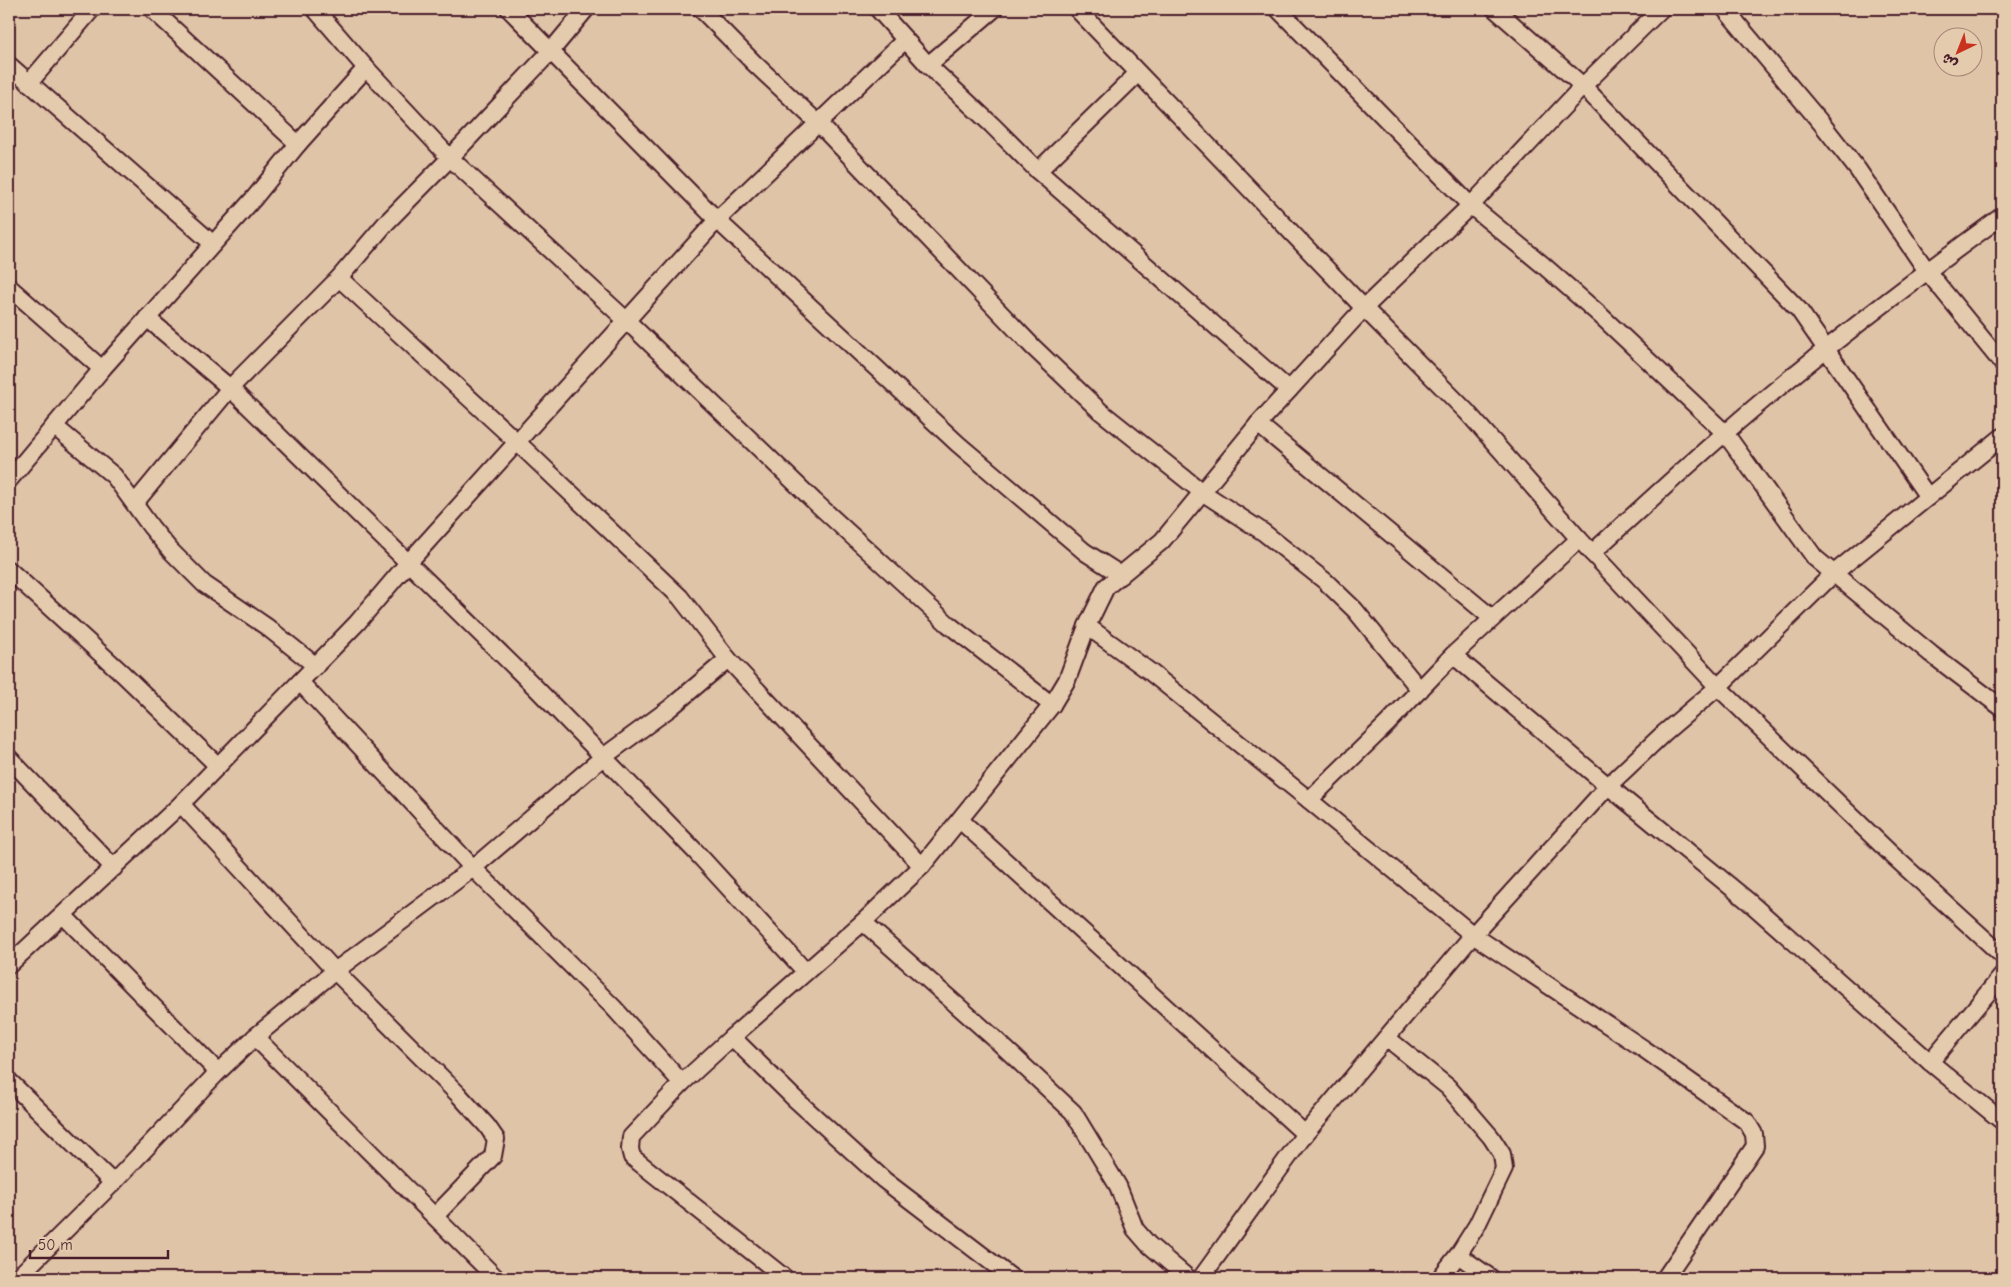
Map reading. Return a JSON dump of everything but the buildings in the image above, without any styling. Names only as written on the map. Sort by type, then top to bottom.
[{"type":"street","points":[[30,83],[92,9]]},
{"type":"street","points":[[152,9],[298,144]]},
{"type":"street","points":[[315,9],[366,68],[450,158],[626,320],[814,500],[948,624],[1052,705]]},
{"type":"street","points":[[509,9],[716,220],[978,462],[1085,552],[1121,575]]},
{"type":"street","points":[[135,503],[230,388],[339,278],[386,223],[551,51],[586,9]]},
{"type":"street","points":[[701,9],[754,63],[819,124],[1040,353],[1100,411],[1202,492],[1262,532],[1325,581],[1356,610],[1420,690]]},
{"type":"street","points":[[878,9],[928,65],[1038,171],[1289,390]]},
{"type":"street","points":[[928,65],[994,9]]},
{"type":"street","points":[[1077,9],[1364,308],[1467,412],[1579,539],[1718,687],[1891,854],[2002,955]]},
{"type":"street","points":[[1278,9],[1470,205],[1600,315],[1725,433],[1815,558],[1932,654],[2002,708]]},
{"type":"street","points":[[1496,9],[1583,86],[1799,310],[1928,497]]},
{"type":"street","points":[[785,1278],[632,1157],[630,1149],[632,1137],[682,1084],[732,1037],[864,922],[922,866],[1052,705],[1067,680],[1087,626],[1106,587],[1162,541],[1184,517],[1258,424],[1364,308],[1470,205],[1583,86],[1661,9]]},
{"type":"street","points":[[1725,9],[1852,162],[1927,271],[2002,363]]},
{"type":"street","points":[[9,964],[181,804],[316,666],[374,605],[408,563],[716,220],[819,124],[905,40]]},
{"type":"street","points":[[9,65],[212,243]]},
{"type":"street","points":[[11,474],[366,68]]},
{"type":"street","points":[[1038,171],[1138,73]]},
{"type":"street","points":[[1592,553],[1725,433],[1927,271],[2002,216]]},
{"type":"street","points":[[339,278],[517,442],[680,597],[728,659],[922,866]]},
{"type":"street","points":[[9,287],[102,369]]},
{"type":"street","points":[[147,318],[230,388],[534,686],[602,758],[696,852],[806,971]]},
{"type":"street","points":[[1258,424],[1492,618]]},
{"type":"street","points":[[54,426],[114,476],[170,550],[204,584],[267,627],[316,666]]},
{"type":"street","points":[[1201,1278],[1305,1134],[1473,935],[1608,786],[1664,733],[1718,687],[1834,574],[2002,437]]},
{"type":"street","points":[[1309,800],[1492,618],[1579,539]]},
{"type":"street","points":[[9,570],[123,674],[218,766]]},
{"type":"street","points":[[1087,626],[1150,671],[1473,935],[1747,1122],[1754,1134],[1755,1146],[1665,1278]]},
{"type":"street","points":[[1453,656],[1748,901],[1930,1062],[2002,1121]]},
{"type":"street","points":[[17,1278],[113,1183],[218,1072],[255,1037],[335,971],[473,868],[602,758],[670,708],[728,659]]},
{"type":"street","points":[[300,682],[473,868],[613,1007],[682,1084]]},
{"type":"street","points":[[9,758],[114,868]]},
{"type":"street","points":[[181,804],[335,971],[458,1094],[487,1126],[496,1139],[493,1156],[435,1216]]},
{"type":"street","points":[[960,820],[1305,1134]]},
{"type":"street","points":[[63,914],[218,1072]]},
{"type":"street","points":[[864,922],[994,1038],[1073,1112],[1118,1186],[1135,1229],[1148,1244],[1188,1278]]},
{"type":"street","points":[[1930,1062],[2002,976]]},
{"type":"street","points":[[255,1037],[496,1278]]},
{"type":"street","points":[[732,1037],[794,1098],[884,1180],[1012,1278]]},
{"type":"street","points":[[1387,1038],[1448,1087],[1491,1137],[1502,1154],[1504,1169],[1477,1224],[1458,1255],[1440,1278]]},
{"type":"street","points":[[9,1081],[113,1183]]},
{"type":"street","points":[[1458,1255],[1491,1278]]}]
